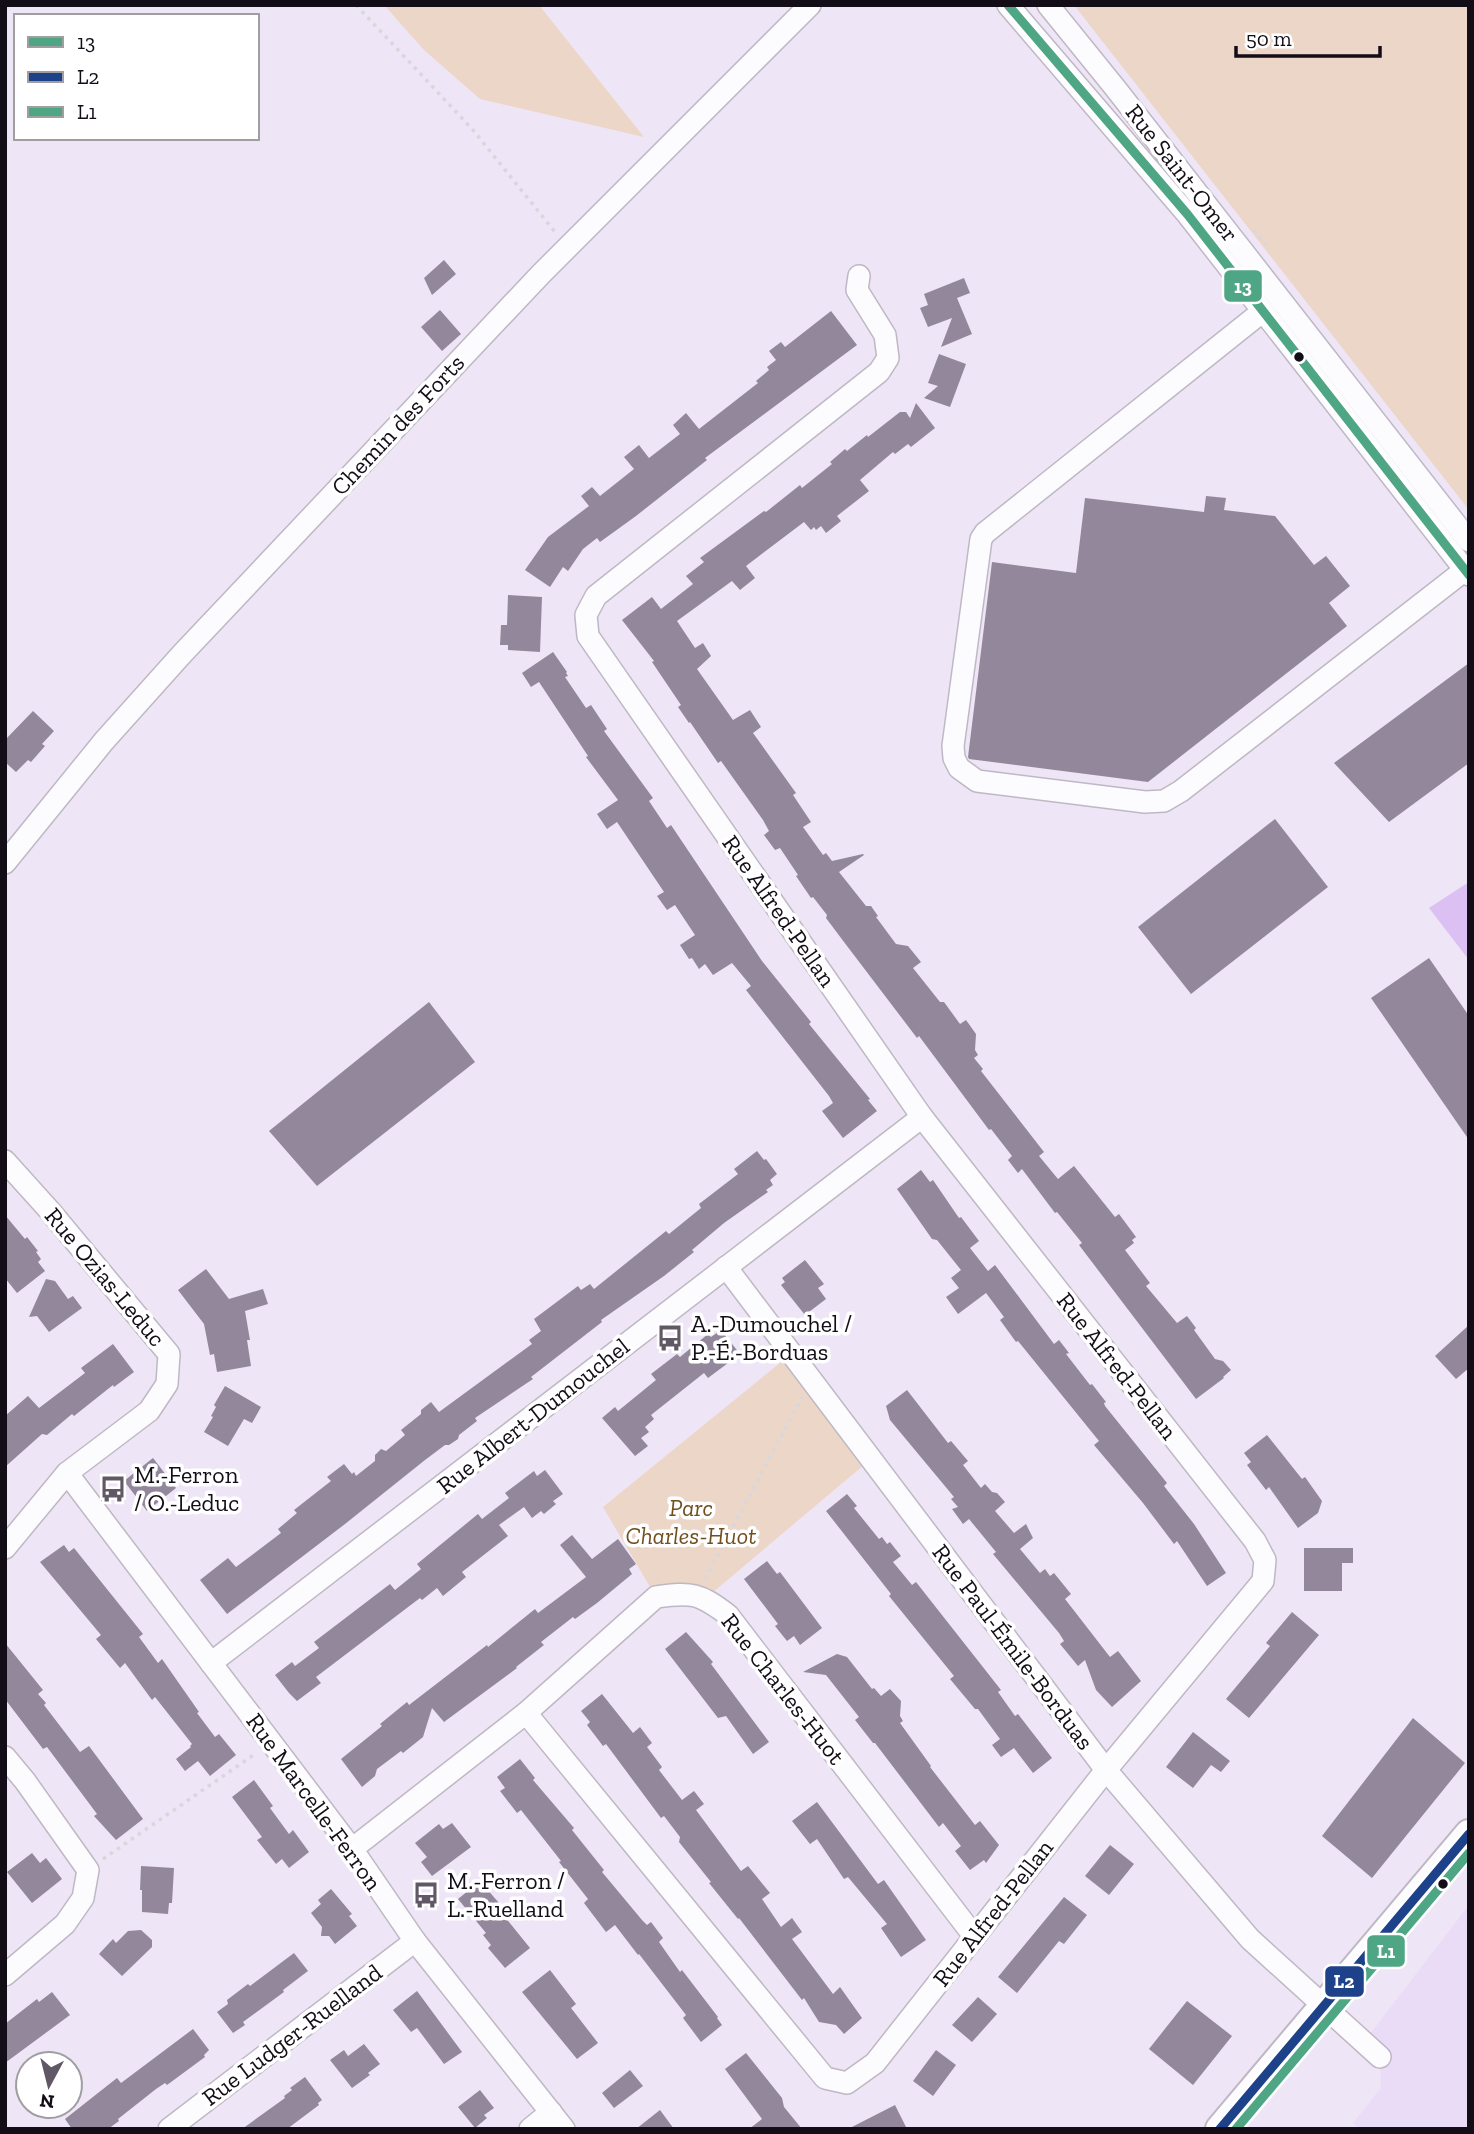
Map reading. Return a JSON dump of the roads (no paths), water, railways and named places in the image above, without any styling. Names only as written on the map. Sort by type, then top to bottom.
[{"type":"main road","points":[[1220,2129],[1469,1833]]},
{"type":"street","name":"Chemin des Forts","points":[[5,863],[104,741],[181,654],[569,246],[810,5]]},
{"type":"street","name":"Rue Saint-Omer","points":[[1007,5],[1188,215],[1467,572]]},
{"type":"street","name":"Rue Saint-Omer","points":[[1048,5],[1469,541]]},
{"type":"street","name":"Rue Alfred-Pellan","points":[[526,1713],[825,2078],[847,2083],[875,2063],[1107,1770],[1263,1581],[1265,1560],[1255,1541],[922,1117],[588,636],[586,615],[596,596],[879,372],[888,358],[885,335],[857,290],[859,276]]},
{"type":"street","points":[[1263,311],[985,533],[981,539],[953,746],[954,758],[959,768],[977,780],[1003,785],[1145,802],[1164,801],[1192,783],[1467,572]]},
{"type":"street","name":"Rue Albert-Dumouchel","points":[[211,1663],[922,1117]]},
{"type":"street","name":"Rue Ozias-Leduc","points":[[5,1161],[169,1354],[167,1384],[149,1411],[67,1473],[5,1548]]},
{"type":"street","name":"Rue Paul-Émile-Borduas","points":[[726,1268],[1107,1770],[1250,1939],[1380,2057]]},
{"type":"street","name":"Rue Marcelle-Ferron","points":[[67,1473],[352,1849],[415,1941],[558,2121]]},
{"type":"street","name":"Rue Charles-Huot","points":[[352,1849],[526,1713],[656,1597],[684,1593],[706,1598],[728,1615],[974,1936]]},
{"type":"street","points":[[5,1757],[88,1870],[83,1898],[65,1924],[5,1975]]},
{"type":"street","name":"Rue Ludger-Ruelland","points":[[169,2129],[415,1941]]},
{"type":"street","points":[[530,2129],[558,2121]]},
{"type":"place","name":"A.-Dumouchel / P.-É.-Borduas","points":[[670,1338]]},
{"type":"place","name":"M.-Ferron / O.-Leduc","points":[[113,1489]]},
{"type":"place","name":"M.-Ferron / L.-Ruelland","points":[[426,1895]]},
{"type":"park label","name":"Parc Charles-Huot","points":[[691,1522]]}]
